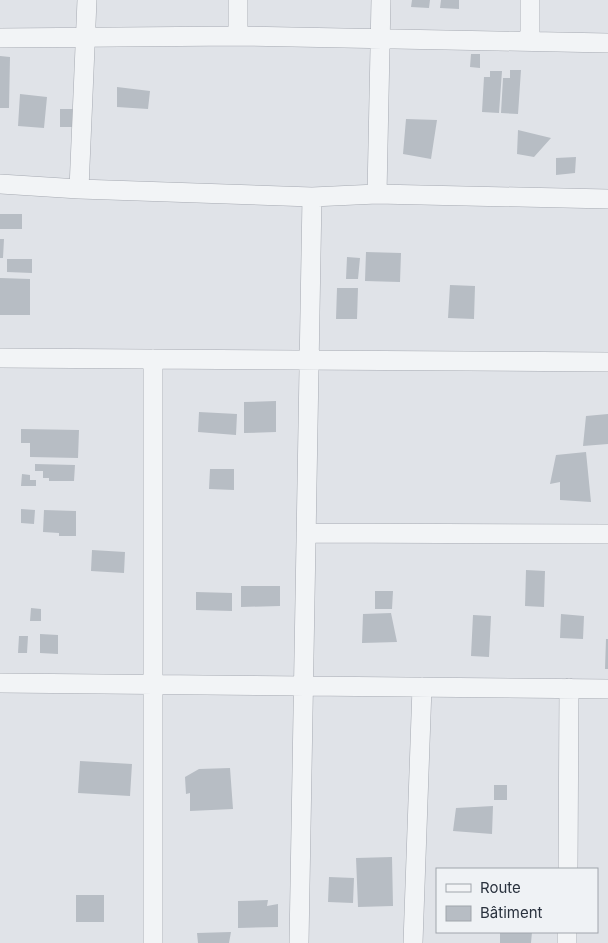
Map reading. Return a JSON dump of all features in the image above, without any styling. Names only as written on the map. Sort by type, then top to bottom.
[{"type":"street","points":[[79,189],[87,0]]},
{"type":"street","points":[[238,0],[238,36]]},
{"type":"street","points":[[377,194],[380,0]]},
{"type":"street","points":[[530,0],[530,41]]},
{"type":"street","points":[[0,38],[238,36],[608,43]]},
{"type":"street","points":[[0,184],[79,189],[312,197],[377,194],[608,199]]},
{"type":"street","points":[[299,943],[312,197]]},
{"type":"street","points":[[0,358],[608,362]]},
{"type":"street","points":[[153,359],[153,943]]},
{"type":"street","points":[[306,533],[608,534]]},
{"type":"street","points":[[0,682],[608,689]]},
{"type":"street","points":[[413,943],[422,687]]},
{"type":"street","points":[[568,868],[569,688]]},
{"type":"building","points":[[412,0],[430,0],[429,8],[411,7]]},
{"type":"building","points":[[441,0],[459,0],[459,9],[440,8]]},
{"type":"building","points":[[471,54],[480,54],[480,68],[470,67]]},
{"type":"building","points":[[0,56],[10,57],[9,108],[0,108]]},
{"type":"building","points":[[510,70],[521,70],[518,114],[501,113],[503,78],[510,78]]},
{"type":"building","points":[[490,71],[502,71],[499,113],[482,112],[484,77],[490,77]]},
{"type":"building","points":[[117,87],[150,91],[148,109],[117,107]]},
{"type":"building","points":[[20,94],[47,97],[44,128],[18,126]]},
{"type":"building","points":[[60,109],[75,109],[75,127],[60,127]]},
{"type":"building","points":[[406,119],[437,120],[431,159],[403,154]]},
{"type":"building","points":[[518,130],[551,138],[534,157],[517,154]]},
{"type":"building","points":[[576,157],[575,173],[556,175],[556,158]]},
{"type":"building","points":[[0,214],[22,214],[22,229],[0,229]]},
{"type":"building","points":[[0,239],[4,239],[3,258],[0,258]]},
{"type":"building","points":[[366,252],[401,253],[400,282],[365,281]]},
{"type":"building","points":[[347,257],[360,258],[358,279],[346,279]]},
{"type":"building","points":[[7,259],[32,259],[32,273],[7,272]]},
{"type":"building","points":[[0,278],[30,279],[30,315],[0,315]]},
{"type":"building","points":[[450,285],[475,286],[474,319],[448,318]]},
{"type":"building","points":[[337,288],[358,288],[357,319],[336,319]]},
{"type":"building","points":[[276,401],[276,432],[244,433],[244,402]]},
{"type":"building","points":[[199,412],[237,414],[236,435],[198,432]]},
{"type":"building","points":[[608,414],[608,444],[583,446],[586,416]]},
{"type":"building","points":[[21,429],[79,430],[78,458],[30,457],[30,443],[21,443]]},
{"type":"building","points":[[586,452],[591,502],[560,500],[560,482],[550,484],[556,455]]},
{"type":"building","points":[[35,464],[75,465],[74,481],[49,481],[49,478],[43,478],[43,471],[35,471]]},
{"type":"building","points":[[210,469],[234,469],[234,490],[209,489]]},
{"type":"building","points":[[22,474],[30,475],[30,480],[36,480],[36,486],[21,486]]},
{"type":"building","points":[[21,509],[35,510],[34,524],[21,523]]},
{"type":"building","points":[[44,510],[76,511],[76,536],[59,536],[59,533],[43,532]]},
{"type":"building","points":[[92,550],[125,552],[124,573],[91,571]]},
{"type":"building","points":[[526,570],[545,571],[544,607],[525,606]]},
{"type":"building","points":[[241,586],[280,586],[280,606],[241,607]]},
{"type":"building","points":[[375,591],[393,591],[392,609],[375,609]]},
{"type":"building","points":[[196,592],[232,593],[232,611],[196,610]]},
{"type":"building","points":[[31,608],[41,609],[41,621],[30,621]]},
{"type":"building","points":[[391,613],[397,642],[362,643],[363,614]]},
{"type":"building","points":[[561,614],[584,616],[583,639],[560,638]]},
{"type":"building","points":[[473,615],[491,616],[489,657],[471,656]]},
{"type":"building","points":[[40,634],[58,635],[58,654],[40,653]]},
{"type":"building","points":[[19,636],[28,636],[27,653],[18,653]]},
{"type":"building","points":[[606,639],[608,639],[608,669],[605,669]]},
{"type":"building","points":[[80,761],[132,764],[130,796],[78,793]]},
{"type":"building","points":[[230,768],[233,809],[190,811],[190,793],[186,794],[185,777],[199,769]]},
{"type":"building","points":[[494,785],[507,785],[507,800],[494,800]]},
{"type":"building","points":[[493,806],[492,834],[453,831],[456,808]]},
{"type":"building","points":[[392,857],[393,906],[358,907],[356,858]]},
{"type":"building","points":[[329,877],[354,878],[353,903],[328,902]]},
{"type":"building","points":[[76,895],[104,895],[104,922],[76,922]]},
{"type":"building","points":[[268,900],[267,906],[278,904],[278,927],[238,928],[238,901]]},
{"type":"building","points":[[231,932],[229,943],[198,943],[197,933]]},
{"type":"building","points":[[500,933],[532,933],[531,943],[500,943]]}]
